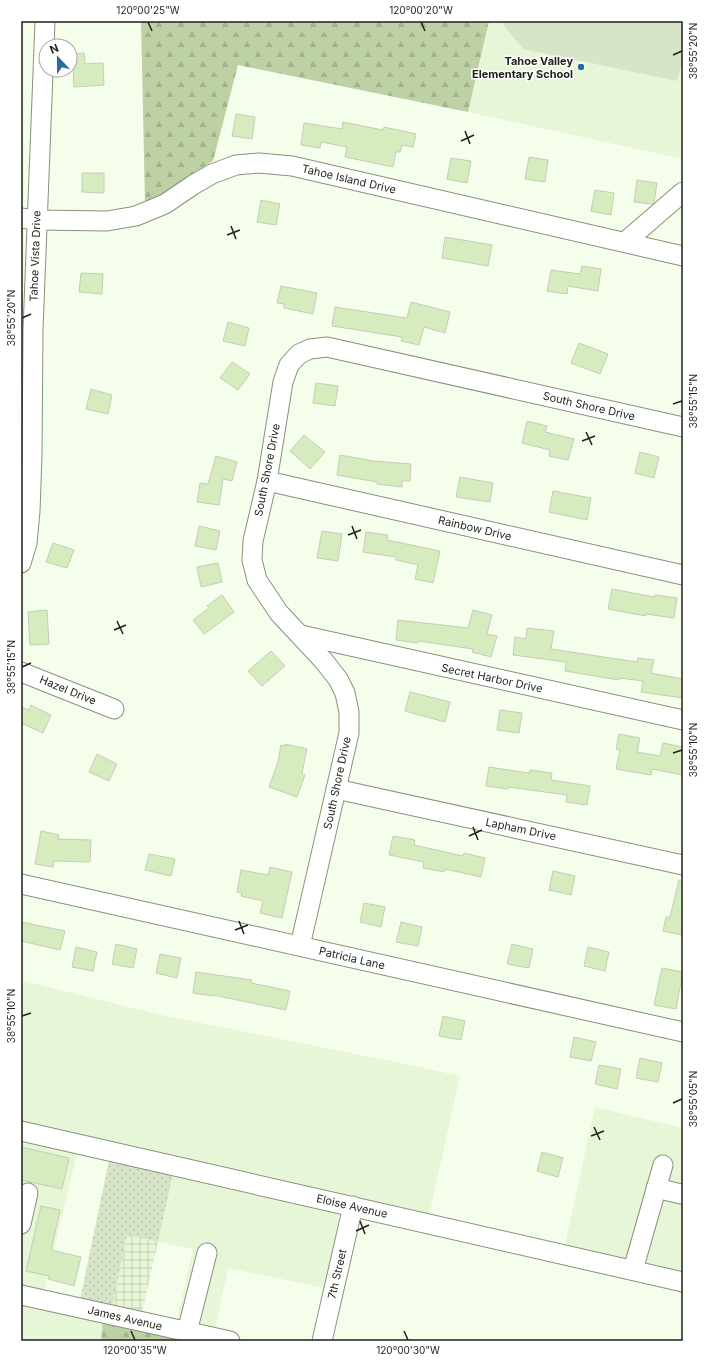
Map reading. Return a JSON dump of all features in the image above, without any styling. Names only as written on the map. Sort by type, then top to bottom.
[{"type":"street","name":"Tahoe Vista Drive","points":[[21,563],[27,543],[30,511],[27,453],[33,330],[29,219],[45,21]]},
{"type":"street","name":"Tahoe Island Drive","points":[[29,219],[107,221],[136,216],[165,204],[212,174],[236,165],[260,163],[292,166],[683,256]]},
{"type":"street","points":[[625,242],[683,192]]},
{"type":"street","name":"South Shore Drive","points":[[300,946],[349,733],[349,712],[345,693],[338,680],[324,660],[279,613],[266,595],[257,580],[252,560],[253,541],[267,481],[283,382],[289,366],[299,354],[310,349],[327,347],[683,427]]},
{"type":"street","name":"Rainbow Drive","points":[[267,481],[683,576]]},
{"type":"street","name":"Secret Harbor Drive","points":[[301,635],[683,720]]},
{"type":"street","name":"Hazel Drive","points":[[21,672],[114,709]]},
{"type":"street","name":"Lapham Drive","points":[[336,789],[683,865]]},
{"type":"street","name":"Patricia Lane","points":[[21,884],[683,1032]]},
{"type":"street","name":"Eloise Avenue","points":[[21,1132],[683,1282]]},
{"type":"street","points":[[633,1270],[663,1165]]},
{"type":"street","points":[[656,1188],[680,1194]]},
{"type":"street","points":[[21,1224],[28,1193]]},
{"type":"street","name":"7th Street","points":[[322,1341],[353,1206]]},
{"type":"street","points":[[187,1332],[207,1252]]},
{"type":"street","name":"James Avenue","points":[[21,1295],[230,1341]]},
{"type":"shaded area","name":"Tahoe Valley Elementary School","points":[[489,21],[683,21],[683,159],[468,112]]},
{"type":"shaded area","points":[[503,21],[683,21],[683,58],[677,81],[523,49],[504,26]]},
{"type":"shaded area","points":[[24,981],[157,1014],[460,1076],[429,1216],[21,1123],[21,986]]},
{"type":"shaded area","points":[[595,1107],[683,1128],[683,1273],[565,1245]]},
{"type":"shaded area","points":[[21,1141],[77,1153],[44,1292],[21,1287]]},
{"type":"shaded area","points":[[109,1160],[173,1174],[158,1242],[127,1235],[112,1307],[80,1300]]},
{"type":"shaded area","points":[[173,1174],[334,1209],[338,1214],[338,1225],[325,1288],[228,1268],[215,1330],[177,1320],[193,1249],[158,1242]]},
{"type":"shaded area","points":[[127,1235],[158,1242],[142,1313],[112,1307]]},
{"type":"shaded area","points":[[21,1302],[199,1341],[21,1341]]},
{"type":"green space","points":[[141,21],[489,21],[468,112],[238,65],[213,161],[175,187],[145,204]]},
{"type":"green space","points":[[103,1320],[199,1341],[101,1341]]},
{"type":"building","points":[[78,53],[84,53],[85,64],[103,63],[104,85],[74,87],[74,78],[78,78]]},
{"type":"building","points":[[236,114],[255,117],[252,139],[232,136]]},
{"type":"building","points":[[343,122],[383,130],[384,127],[416,134],[413,147],[402,145],[400,152],[396,152],[393,167],[345,157],[347,147],[321,142],[320,148],[301,145],[304,123],[342,129]]},
{"type":"building","points":[[529,157],[548,160],[545,182],[525,179]]},
{"type":"building","points":[[451,158],[471,161],[467,183],[447,179]]},
{"type":"building","points":[[82,173],[104,173],[104,193],[82,192]]},
{"type":"building","points":[[637,180],[657,183],[654,203],[634,202]]},
{"type":"building","points":[[595,190],[614,193],[611,215],[591,211]]},
{"type":"building","points":[[261,200],[280,204],[276,225],[257,222]]},
{"type":"building","points":[[445,237],[492,245],[488,266],[442,258]]},
{"type":"building","points":[[582,266],[601,269],[598,291],[568,286],[567,294],[547,291],[551,270],[580,274]]},
{"type":"building","points":[[81,273],[103,274],[102,294],[79,292]]},
{"type":"building","points":[[281,286],[317,293],[313,314],[284,308],[284,304],[277,303]]},
{"type":"building","points":[[411,302],[450,312],[445,333],[424,327],[419,345],[401,341],[402,337],[332,326],[335,307],[407,318]]},
{"type":"building","points":[[228,322],[249,328],[245,346],[223,341]]},
{"type":"building","points":[[579,343],[608,354],[600,374],[571,363]]},
{"type":"building","points":[[232,362],[250,374],[238,390],[220,378]]},
{"type":"building","points":[[316,383],[338,386],[335,406],[313,403]]},
{"type":"building","points":[[91,389],[112,395],[108,414],[86,409]]},
{"type":"building","points":[[527,421],[547,426],[545,432],[574,439],[568,460],[549,456],[550,450],[522,443]]},
{"type":"building","points":[[304,435],[325,452],[310,469],[290,451]]},
{"type":"building","points":[[640,452],[659,457],[654,478],[635,473]]},
{"type":"building","points":[[340,455],[373,461],[411,464],[410,481],[402,481],[402,487],[377,484],[377,482],[337,475]]},
{"type":"building","points":[[216,456],[237,462],[232,481],[223,479],[219,505],[197,502],[200,483],[208,484]]},
{"type":"building","points":[[460,477],[493,483],[490,502],[456,497]]},
{"type":"building","points":[[553,491],[591,498],[587,520],[549,512]]},
{"type":"building","points":[[199,526],[220,531],[216,550],[195,546]]},
{"type":"building","points":[[322,531],[342,534],[338,561],[317,558]]},
{"type":"building","points":[[366,532],[388,535],[387,540],[440,551],[433,583],[415,579],[418,565],[396,560],[396,557],[363,552]]},
{"type":"building","points":[[53,543],[74,550],[67,568],[46,562]]},
{"type":"building","points":[[218,563],[222,582],[201,587],[197,567]]},
{"type":"building","points":[[612,589],[654,597],[655,595],[677,598],[674,618],[646,614],[646,616],[608,609]]},
{"type":"building","points":[[222,595],[234,612],[204,634],[193,620],[209,608],[207,606]]},
{"type":"building","points":[[47,610],[49,644],[30,645],[28,612]]},
{"type":"building","points":[[473,610],[492,615],[487,634],[497,636],[491,657],[472,652],[473,649],[418,641],[417,643],[396,640],[398,620],[468,628]]},
{"type":"building","points":[[527,628],[554,631],[551,649],[637,662],[638,658],[654,660],[651,673],[683,679],[683,698],[641,692],[643,681],[620,678],[619,680],[565,671],[566,662],[513,655],[515,637],[526,639]]},
{"type":"building","points":[[271,651],[285,666],[262,686],[248,671]]},
{"type":"building","points":[[410,692],[450,702],[445,722],[405,711]]},
{"type":"building","points":[[31,705],[51,715],[43,733],[21,723],[21,707],[29,710]]},
{"type":"building","points":[[500,710],[522,713],[519,733],[497,730]]},
{"type":"building","points":[[619,734],[640,738],[637,752],[660,756],[663,743],[683,747],[683,775],[652,769],[651,775],[616,769],[620,750],[616,749]]},
{"type":"building","points":[[285,744],[307,749],[302,773],[305,775],[297,797],[269,787],[278,762],[281,745],[285,746]]},
{"type":"building","points":[[97,754],[117,764],[109,781],[89,772]]},
{"type":"building","points":[[489,767],[529,773],[530,770],[552,773],[551,780],[590,786],[587,805],[566,802],[567,795],[508,787],[508,789],[486,786]]},
{"type":"building","points":[[41,831],[59,835],[58,839],[91,840],[90,862],[54,861],[53,867],[35,864]]},
{"type":"building","points":[[393,836],[415,840],[414,845],[463,856],[464,853],[485,858],[481,877],[445,869],[444,872],[423,868],[424,862],[389,855]]},
{"type":"building","points":[[149,854],[175,859],[171,876],[145,870]]},
{"type":"building","points":[[270,867],[292,872],[282,918],[260,913],[263,901],[241,896],[242,893],[237,892],[241,870],[268,875]]},
{"type":"building","points":[[553,871],[575,876],[571,895],[549,890]]},
{"type":"building","points":[[679,880],[683,881],[683,926],[681,935],[663,931],[666,917],[670,917]]},
{"type":"building","points":[[364,903],[385,907],[381,927],[360,922]]},
{"type":"building","points":[[21,922],[65,931],[60,950],[21,941]]},
{"type":"building","points":[[401,922],[422,927],[418,946],[396,942]]},
{"type":"building","points":[[116,944],[137,949],[133,968],[112,964]]},
{"type":"building","points":[[512,944],[533,949],[529,968],[507,964]]},
{"type":"building","points":[[76,947],[97,952],[93,971],[72,967]]},
{"type":"building","points":[[588,947],[609,952],[605,971],[584,966]]},
{"type":"building","points":[[160,954],[181,958],[177,978],[156,973]]},
{"type":"building","points":[[662,968],[683,972],[676,1009],[654,1005]]},
{"type":"building","points":[[196,972],[252,980],[251,983],[290,991],[286,1010],[213,995],[193,993]]},
{"type":"building","points":[[443,1016],[465,1021],[461,1040],[439,1036]]},
{"type":"building","points":[[574,1037],[596,1042],[591,1061],[570,1057]]},
{"type":"building","points":[[640,1058],[662,1063],[658,1082],[636,1078]]},
{"type":"building","points":[[599,1065],[621,1069],[617,1089],[595,1084]]},
{"type":"building","points":[[21,1147],[69,1158],[62,1189],[21,1180]]},
{"type":"building","points":[[542,1152],[563,1158],[558,1177],[537,1171]]},
{"type":"building","points":[[41,1206],[60,1210],[51,1250],[81,1257],[74,1286],[48,1279],[49,1276],[26,1271]]},
{"type":"place","name":"Tahoe Valley Elementary School","points":[[581,67]]}]
